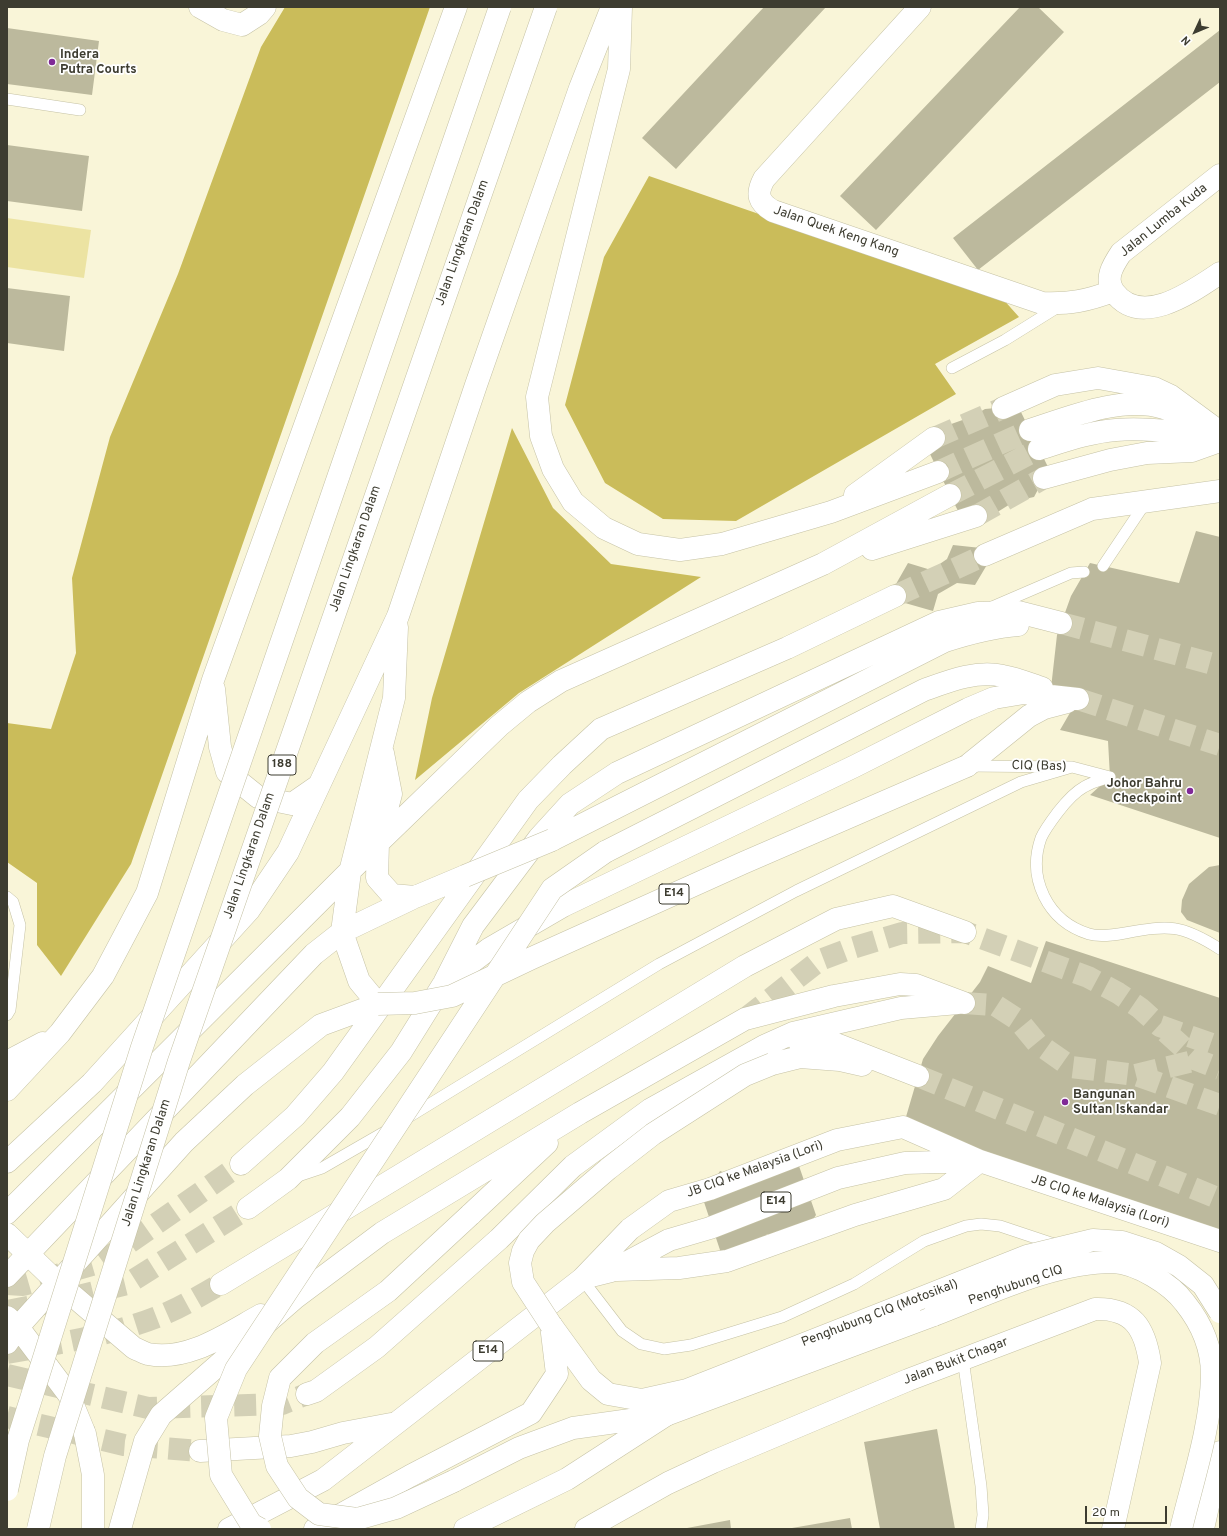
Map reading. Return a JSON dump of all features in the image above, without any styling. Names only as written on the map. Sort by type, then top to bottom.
[{"type":"main road","points":[[200,7],[224,20],[242,25],[259,14],[265,7]]},
{"type":"main road","points":[[7,1090],[60,1033],[103,976],[147,893],[213,680],[456,7]]},
{"type":"main road","points":[[7,1490],[18,1440],[142,1047],[349,450],[500,7]]},
{"type":"main road","name":"Jalan Lingkaran Dalam","points":[[38,1529],[55,1456],[179,1061],[546,7]]},
{"type":"main road","points":[[7,1162],[92,1083],[248,910],[288,852],[398,616],[476,385],[572,110],[612,7]]},
{"type":"main road","points":[[621,7],[619,69],[537,397],[541,436],[553,468],[574,502],[604,528],[638,544],[680,550],[722,544],[831,512],[938,472]]},
{"type":"main road","name":"Jalan Quek Keng Kang","points":[[920,7],[764,178],[760,188],[760,198],[765,206],[773,211],[1042,303],[1064,303],[1094,298],[1113,291]]},
{"type":"main road","name":"Jalan Lumba Kuda","points":[[1113,291],[1109,279],[1112,267],[1121,253],[1220,175]]},
{"type":"main road","points":[[1113,291],[1122,302],[1139,308],[1158,306],[1178,299],[1220,273]]},
{"type":"main road","points":[[1003,408],[1055,385],[1098,378],[1154,388],[1171,396],[1220,433]]},
{"type":"main road","points":[[1220,433],[1164,408],[1126,403],[1087,412],[1035,440],[1116,430],[1154,430],[1220,437]]},
{"type":"main road","points":[[831,512],[934,438]]},
{"type":"main road","points":[[1044,478],[1110,460],[1147,453],[1192,451],[1220,441]]},
{"type":"main road","points":[[985,556],[1092,509],[1220,491]]},
{"type":"main road","points":[[7,1213],[378,844],[499,726],[528,702],[561,681],[823,564],[950,495]]},
{"type":"main road","points":[[823,564],[976,516]]},
{"type":"main road","points":[[241,1164],[295,1116],[333,1072],[528,800],[562,765],[601,729],[787,648],[895,596]]},
{"type":"main road","points":[[7,1276],[27,1253],[308,959],[342,932],[415,897],[465,876],[552,840],[946,641],[971,632],[996,627],[1061,623],[1018,612],[978,613],[939,622],[617,773],[570,804],[539,838],[473,926],[444,983],[401,1052],[377,1084],[350,1117],[288,1179],[248,1208]]},
{"type":"main road","points":[[93,1529],[93,1475],[85,1434],[69,1394],[11,1329],[58,1283],[184,1142],[245,1085],[321,1025],[378,1004],[359,981],[342,932],[350,872],[394,698],[398,616]]},
{"type":"main road","points":[[260,1529],[251,1524],[221,1475],[216,1418],[236,1369],[552,889],[605,852],[924,690],[952,680],[977,675],[1003,676],[1078,699]]},
{"type":"main road","points":[[213,680],[220,747],[227,772],[258,797],[292,804],[318,786]]},
{"type":"main road","points":[[444,983],[489,949],[557,909],[855,766],[968,709],[994,698],[1024,693],[1078,699]]},
{"type":"main road","points":[[967,766],[1029,716],[1044,708],[1078,699]]},
{"type":"main road","points":[[382,748],[391,794],[378,844],[377,878],[392,895],[415,897]]},
{"type":"main road","name":"E14","points":[[378,1004],[416,1003],[452,996],[532,958],[743,863],[967,766]]},
{"type":"main road","points":[[221,1284],[746,966],[836,919],[893,906],[965,932]]},
{"type":"main road","points":[[120,1529],[145,1441],[161,1415],[295,1298],[382,1233],[580,1113],[745,1019],[834,996],[900,984],[916,985],[964,1003],[901,1008],[793,1033],[768,1055],[651,1109],[573,1166],[500,1239],[377,1347],[316,1391],[307,1394]]},
{"type":"main road","points":[[7,1062],[60,1033]]},
{"type":"main road","points":[[768,1055],[840,1060],[918,1076]]},
{"type":"main road","name":"Penghubung CIQ (Motosikal)","points":[[768,1055],[738,1078],[654,1134],[608,1169],[546,1223],[529,1240],[523,1251],[520,1263],[523,1282],[551,1325],[591,1380],[608,1394],[642,1400],[686,1390],[1027,1256],[1093,1240],[1122,1242],[1156,1253],[1179,1266],[1203,1285],[1220,1312]]},
{"type":"main road","points":[[580,1113],[388,1292],[315,1342],[280,1378],[273,1406],[270,1436],[277,1466],[298,1498],[319,1514],[356,1519],[396,1508],[454,1482],[519,1448],[574,1428],[666,1415]]},
{"type":"main road","name":"JB CIQ ke Malaysia (Lori)","points":[[582,1279],[630,1229],[669,1201],[710,1189],[837,1140],[903,1127],[980,1161],[1220,1241]]},
{"type":"main road","name":"JB CIQ ke Malaysia (Lori)","points":[[611,1271],[679,1268],[727,1261],[855,1215],[944,1190],[980,1161]]},
{"type":"main road","name":"JB CIQ ke Malaysia (Lori)","points":[[582,1279],[611,1271],[669,1240],[710,1228],[838,1178],[905,1163],[980,1161]]},
{"type":"main road","points":[[7,1234],[58,1283],[134,1348],[147,1354],[181,1354],[199,1348],[295,1298]]},
{"type":"main road","name":"Penghubung CIQ","points":[[666,1415],[1044,1274],[1087,1264],[1115,1262],[1144,1271],[1162,1281],[1180,1296],[1194,1315],[1204,1333],[1210,1356],[1212,1373],[1211,1398],[1181,1529]]},
{"type":"main road","name":"E14","points":[[394,1424],[582,1279]]},
{"type":"main road","name":"Jalan Bukit Chagar","points":[[586,1529],[668,1483],[713,1462],[963,1359],[1095,1309],[1111,1309],[1127,1315],[1139,1327],[1147,1345],[1150,1363],[1113,1529]]},
{"type":"main road","points":[[315,1529],[410,1476],[531,1413],[558,1374],[551,1325]]},
{"type":"main road","points":[[465,1529],[567,1479],[666,1415]]},
{"type":"main road","points":[[200,1451],[291,1446],[312,1442],[343,1433],[394,1424]]},
{"type":"main road","points":[[229,1529],[323,1480],[394,1424]]},
{"type":"main road","points":[[1203,1529],[1220,1452]]},
{"type":"lane","points":[[7,99],[80,110]]},
{"type":"lane","points":[[952,368],[1005,340],[1064,303]]},
{"type":"lane","points":[[1103,566],[1146,502]]},
{"type":"lane","points":[[978,613],[1071,573],[1084,572]]},
{"type":"lane","name":"CIQ (Bas)","points":[[967,766],[1072,767],[1110,777],[1084,787],[1067,800],[1042,836],[1037,854],[1036,874],[1040,891],[1050,908],[1066,924],[1090,935],[1113,935],[1154,928],[1174,928],[1193,932],[1220,949]]},
{"type":"lane","points":[[288,1179],[322,1168],[354,1151],[659,964],[789,894],[1015,784],[1072,767]]},
{"type":"lane","points":[[7,897],[13,902],[20,925],[10,1010],[7,1015]]},
{"type":"lane","points":[[582,1279],[622,1332],[641,1344],[664,1349],[691,1344],[782,1317],[854,1284],[924,1241],[966,1226],[981,1224],[1000,1226],[1220,1300]]},
{"type":"lane","points":[[963,1359],[981,1486],[983,1515],[981,1529]]},
{"type":"shaded area","points":[[285,7],[430,7],[131,864],[61,976],[37,945],[37,883],[7,862],[7,723],[51,729],[76,653],[72,578],[110,437],[178,274],[261,47]]},
{"type":"shaded area","points":[[649,176],[1002,298],[1019,317],[935,364],[956,394],[736,521],[663,519],[605,483],[565,405],[604,257]]},
{"type":"shaded area","points":[[7,218],[91,230],[84,278],[7,267]]},
{"type":"shaded area","points":[[512,428],[553,508],[611,564],[701,577],[519,693],[415,780],[432,698]]},
{"type":"building","points":[[764,7],[826,7],[676,169],[642,138]]},
{"type":"building","points":[[1020,7],[1038,7],[1064,32],[876,230],[840,196]]},
{"type":"building","name":"Indera Putra Courts","points":[[7,28],[99,41],[92,95],[7,84]]},
{"type":"building","points":[[1220,30],[1220,82],[978,270],[953,238]]},
{"type":"building","points":[[7,145],[89,156],[82,211],[7,201]]},
{"type":"building","points":[[7,288],[70,296],[64,351],[7,343]]},
{"type":"building","points":[[1018,406],[1049,469],[1034,497],[1015,501],[988,518],[959,513],[928,450],[940,428],[971,417],[985,409]]},
{"type":"building","points":[[1196,531],[1220,537],[1220,838],[1090,795],[1110,777],[1108,741],[1060,730],[1078,699],[1051,688],[1057,635],[1071,596],[1090,563],[1179,583]]},
{"type":"building","points":[[953,545],[981,548],[988,563],[975,585],[957,583],[938,594],[933,611],[898,601],[892,591],[908,563],[931,570],[947,559]]},
{"type":"building","points":[[1220,865],[1220,933],[1187,920],[1181,912],[1182,900],[1189,884],[1209,867]]},
{"type":"building","name":"Bangunan Sultan Iskandar","points":[[1046,941],[1220,998],[1220,1240],[903,1127],[923,1059],[938,1036],[980,982],[988,966],[1031,983]]},
{"type":"building","points":[[799,1166],[816,1215],[798,1242],[767,1234],[754,1260],[721,1253],[703,1199],[720,1171],[749,1182]]},
{"type":"building","points":[[937,1429],[955,1529],[880,1529],[864,1442]]},
{"type":"building","points":[[850,1518],[852,1529],[792,1529],[792,1528]]},
{"type":"building","points":[[730,1520],[731,1529],[687,1529],[687,1528]]},
{"type":"tunnel","points":[[934,438],[1003,408]]},
{"type":"tunnel","points":[[938,472],[1030,430]]},
{"type":"tunnel","points":[[950,495],[1039,449]]},
{"type":"tunnel","points":[[976,516],[1044,478]]},
{"type":"tunnel","points":[[895,596],[985,555]]},
{"type":"tunnel","points":[[1061,623],[1220,666]]},
{"type":"tunnel","points":[[1078,699],[1220,745]]},
{"type":"tunnel","points":[[745,1019],[820,960],[849,949],[902,933],[965,932],[1088,977],[1118,993],[1140,1008],[1160,1026],[1220,1047]]},
{"type":"tunnel","points":[[964,1003],[995,1005],[1018,1020],[1037,1043],[1071,1067],[1136,1075],[1220,1105]]},
{"type":"tunnel","points":[[1166,1032],[1197,1060],[1220,1069]]},
{"type":"tunnel","points":[[1136,1075],[1197,1060]]},
{"type":"tunnel","points":[[918,1076],[1220,1199]]},
{"type":"tunnel","points":[[7,1284],[23,1285],[102,1262],[241,1164]]},
{"type":"tunnel","points":[[7,1311],[54,1302],[127,1284],[248,1208]]},
{"type":"tunnel","points":[[7,1353],[90,1337],[150,1320],[189,1302],[221,1284]]},
{"type":"tunnel","points":[[7,1375],[148,1408],[282,1404],[307,1394]]},
{"type":"tunnel","points":[[7,1417],[124,1445],[200,1451]]},
{"type":"place","name":"Indera Putra Courts","points":[[52,62]]},
{"type":"place","name":"Johor Bahru Checkpoint","points":[[1190,791]]},
{"type":"place","name":"Bangunan Sultan Iskandar","points":[[1065,1102]]}]
